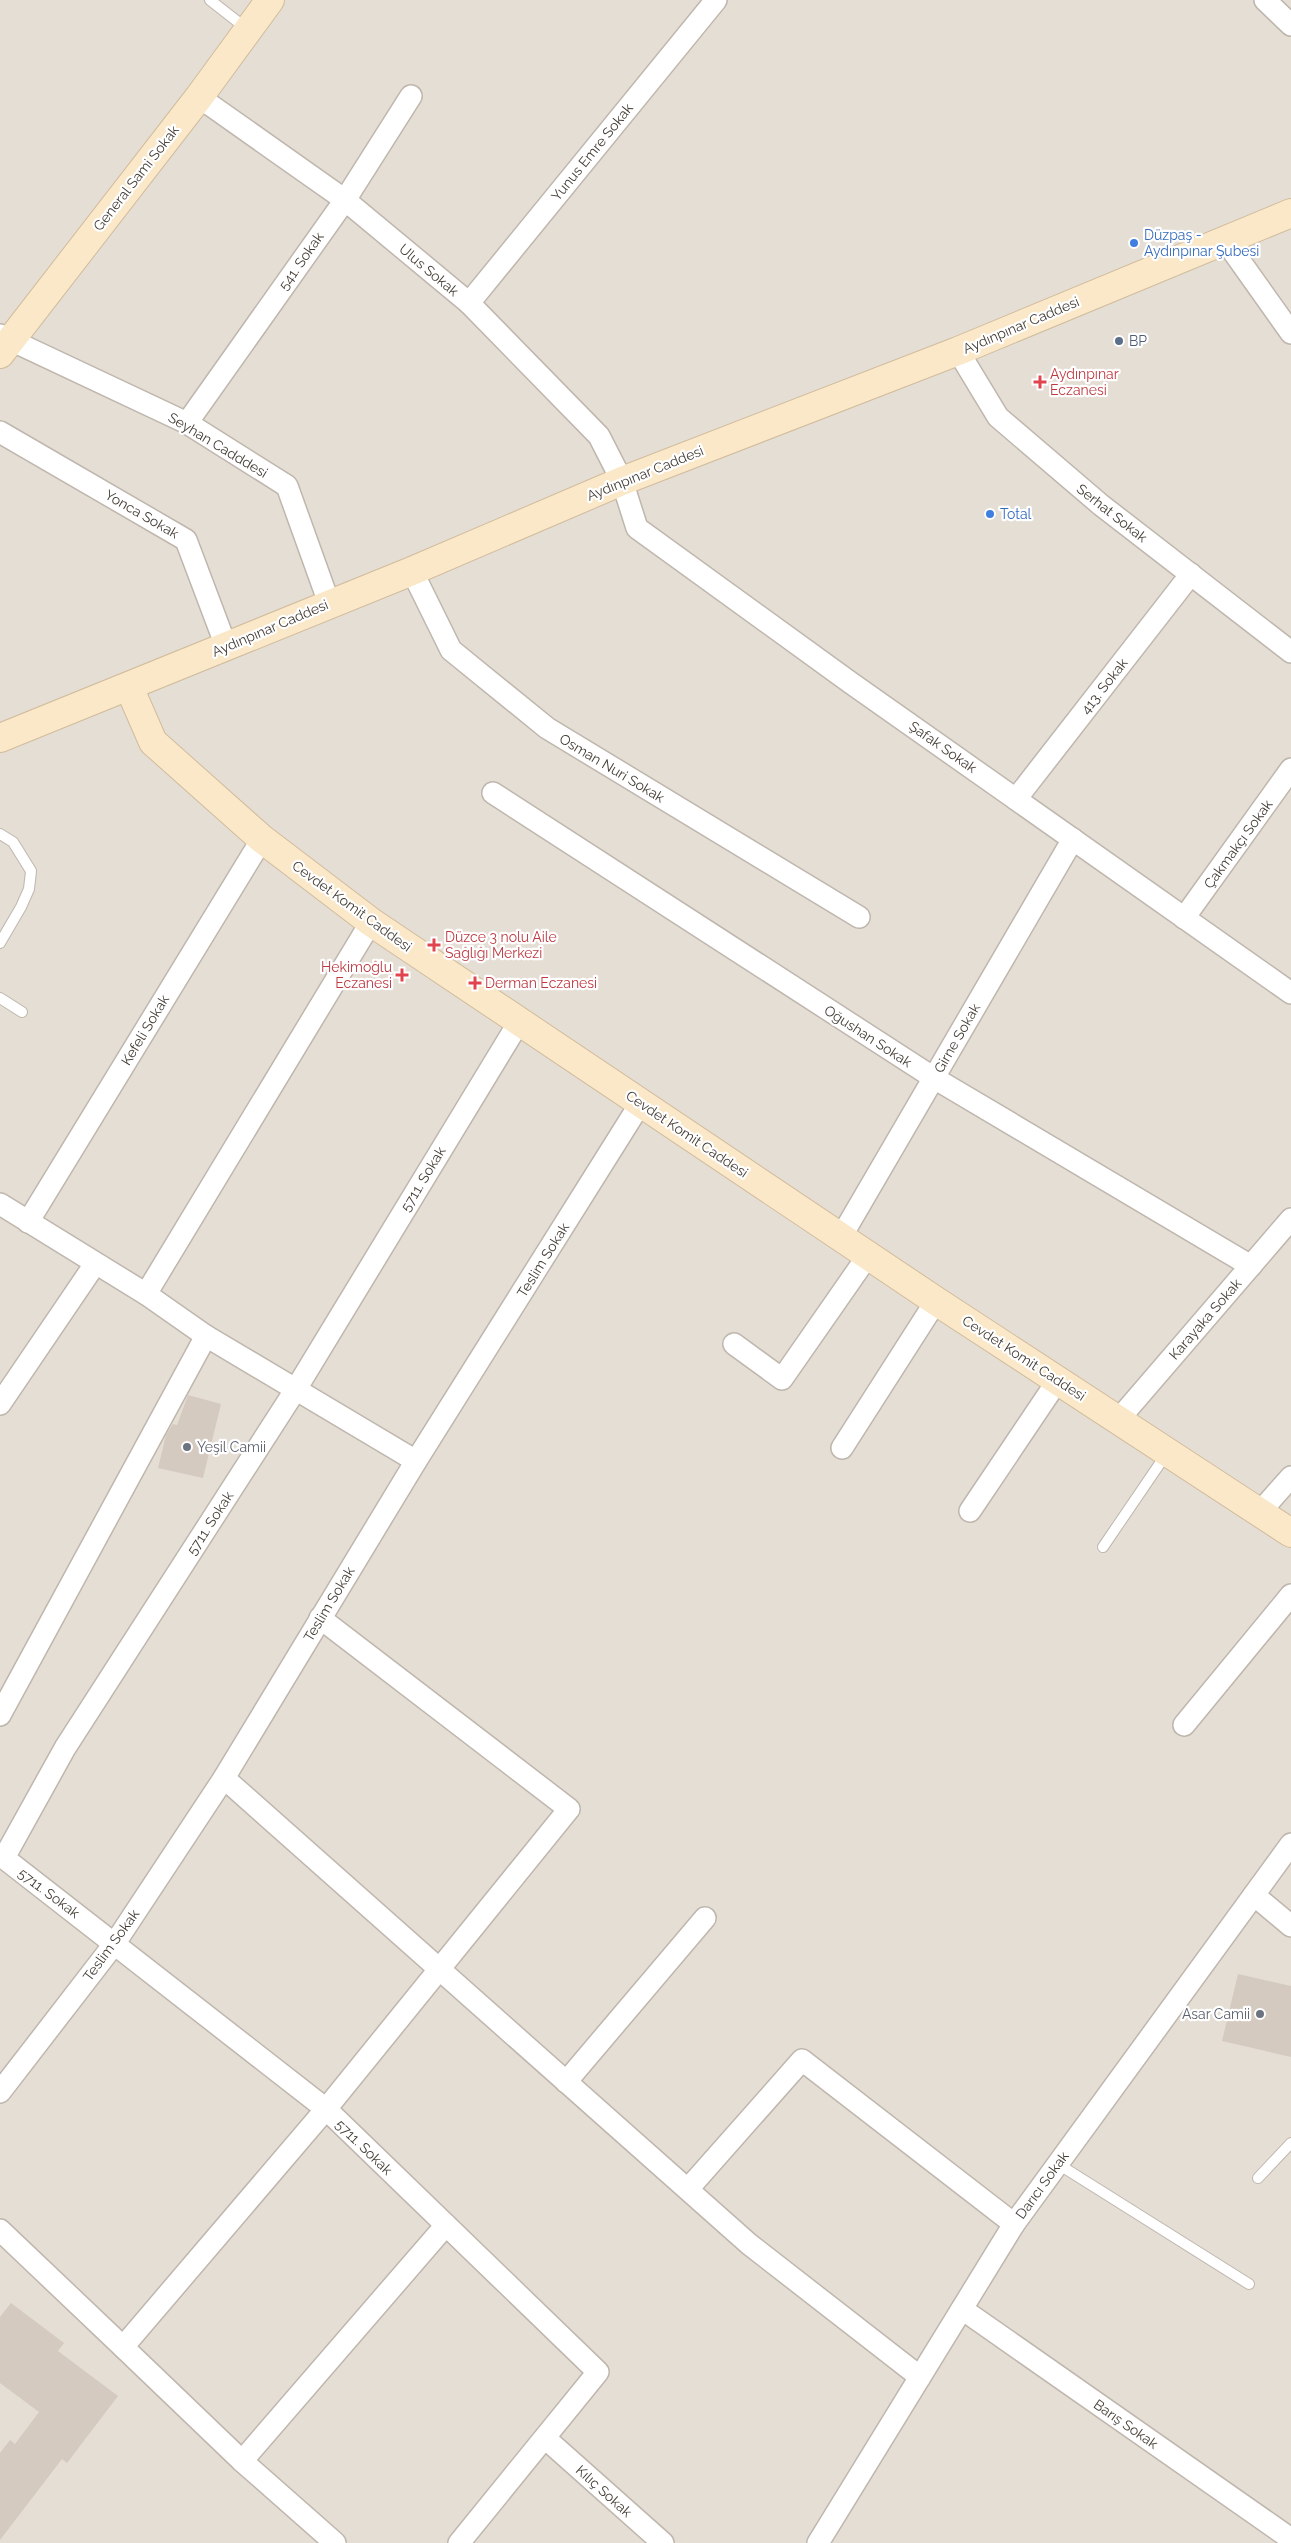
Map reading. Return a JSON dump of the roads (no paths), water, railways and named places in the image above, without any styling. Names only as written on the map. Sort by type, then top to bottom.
[{"type":"street","name":"General Sami Sokak","points":[[3,343],[199,97],[270,0]]},
{"type":"street","name":"Yunus Emre Sokak","points":[[469,303],[716,0]]},
{"type":"street","points":[[1265,0],[1291,25]]},
{"type":"street","name":"541. Sokak","points":[[187,423],[345,200],[412,96]]},
{"type":"street","name":"Ulus Sokak","points":[[199,97],[345,200],[469,303],[599,436],[622,481]]},
{"type":"street","name":"Aydınpınar Caddesi","points":[[0,738],[329,603],[412,571],[622,481],[958,351],[1291,213]]},
{"type":"street","points":[[1225,240],[1291,332]]},
{"type":"street","name":"Seyhan Cadddesi","points":[[3,343],[187,423],[287,486],[329,603]]},
{"type":"street","name":"Serhat Sokak","points":[[958,351],[998,418],[1101,505],[1291,652]]},
{"type":"street","name":"Yonca Sokak","points":[[0,432],[186,540],[226,646]]},
{"type":"street","name":"Şafak Sokak","points":[[622,481],[637,528],[1291,993]]},
{"type":"street","name":"Osman Nuri Sokak","points":[[412,571],[451,650],[547,728],[859,917]]},
{"type":"street","name":"413. Sokak","points":[[1016,799],[1191,574]]},
{"type":"street","name":"Cevdet Komit Caddesi","points":[[129,686],[153,742],[262,839],[371,922],[640,1104],[869,1254],[936,1301],[1291,1533]]},
{"type":"street","name":"Çakmakçı Sokak","points":[[1184,918],[1291,769]]},
{"type":"street","name":"Oğushan Sokak","points":[[493,793],[934,1078],[1251,1266]]},
{"type":"street","name":"Kefeli Sokak","points":[[28,1222],[262,839]]},
{"type":"street","name":"Girne Sokak","points":[[841,1236],[1074,839]]},
{"type":"street","points":[[146,1294],[371,922]]},
{"type":"street","name":"5711. Sokak","points":[[459,2543],[598,2372],[326,2109],[2,1857],[65,1748],[296,1389],[519,1022]]},
{"type":"street","name":"Teslim Sokak","points":[[0,2092],[115,1943],[224,1778],[416,1461],[640,1104]]},
{"type":"street","points":[[0,1204],[146,1294],[206,1336],[416,1461]]},
{"type":"street","name":"Karayaka Sokak","points":[[1119,1419],[1291,1219]]},
{"type":"street","points":[[734,1344],[782,1379],[869,1254]]},
{"type":"street","points":[[0,1404],[95,1264]]},
{"type":"street","points":[[842,1448],[936,1301]]},
{"type":"street","points":[[0,1715],[206,1336]]},
{"type":"street","points":[[970,1511],[1058,1380]]},
{"type":"street","points":[[1260,1512],[1291,1477]]},
{"type":"street","points":[[1184,1725],[1291,1595]]},
{"type":"street","points":[[123,2347],[326,2109],[569,1809],[320,1618]]},
{"type":"street","points":[[224,1778],[749,2244],[920,2377]]},
{"type":"street","name":"Darıcı Sokak","points":[[818,2543],[1014,2224],[1291,1844]]},
{"type":"street","points":[[1254,1895],[1291,1926]]},
{"type":"street","points":[[566,2082],[705,1918]]},
{"type":"street","points":[[688,2188],[802,2060],[1014,2224]]},
{"type":"street","points":[[242,2461],[446,2225]]},
{"type":"street","points":[[0,2230],[242,2461],[335,2543]]},
{"type":"street","name":"Barış Sokak","points":[[962,2309],[1291,2539]]},
{"type":"street","name":"Kılıç Sokak","points":[[545,2438],[663,2543]]},
{"type":"street","points":[[1288,2543],[1291,2539]]},
{"type":"lane","points":[[210,0],[248,30]]},
{"type":"lane","points":[[0,834],[13,842],[31,871],[29,889],[0,943]]},
{"type":"lane","points":[[0,998],[22,1012]]},
{"type":"lane","points":[[1103,1547],[1168,1452]]},
{"type":"lane","points":[[1258,2178],[1291,2143]]},
{"type":"lane","points":[[1058,2164],[1249,2284]]},
{"type":"place","name":"Düzpaş - Aydınpınar Şubesi","points":[[1134,243]]},
{"type":"place","name":"BP","points":[[1119,341]]},
{"type":"place","name":"Aydınpınar Eczanesi","points":[[1040,382]]},
{"type":"place","name":"Total","points":[[990,514]]},
{"type":"place","name":"Düzce 3 nolu Aile Sağlığı Merkezi","points":[[434,945]]},
{"type":"place","name":"Hekimoğlu Eczanesi","points":[[402,975]]},
{"type":"place","name":"Derman Eczanesi","points":[[475,983]]},
{"type":"place","name":"Yeşil Camii","points":[[187,1447]]},
{"type":"place","name":"Asar Camii","points":[[1260,2014]]}]
